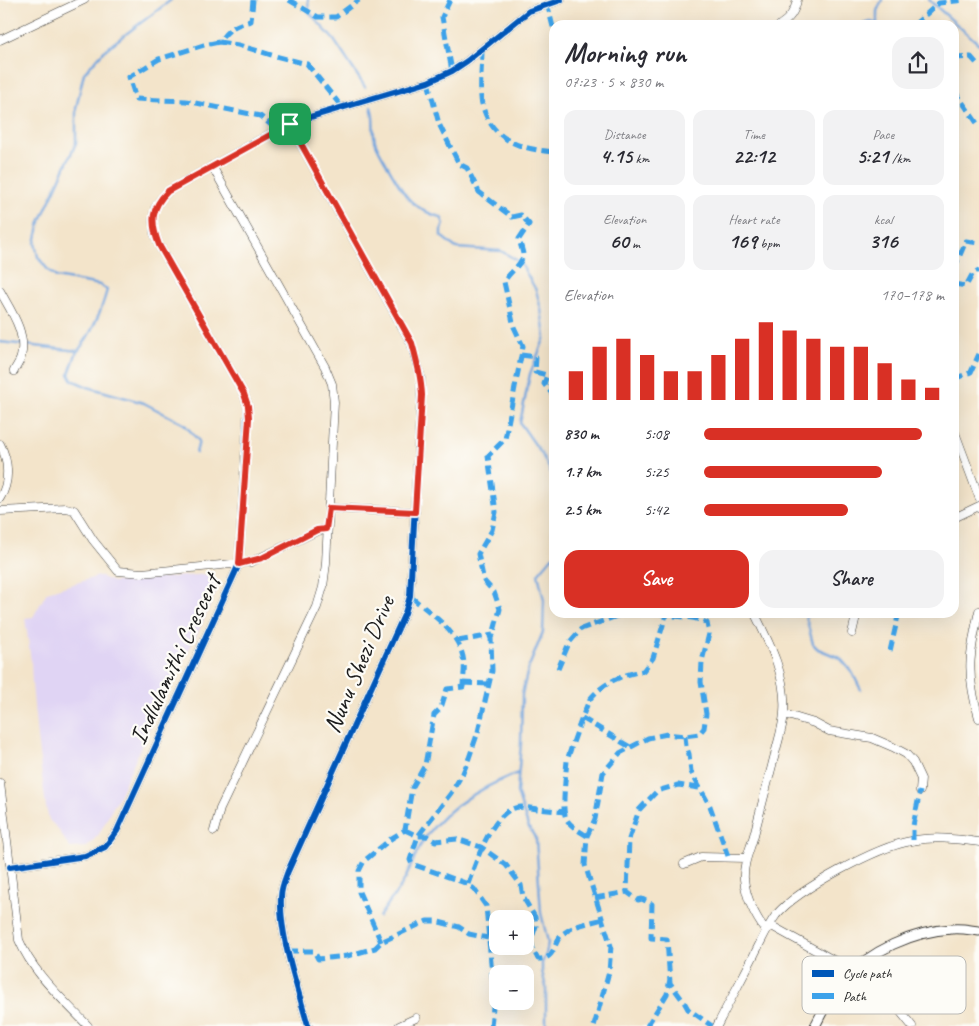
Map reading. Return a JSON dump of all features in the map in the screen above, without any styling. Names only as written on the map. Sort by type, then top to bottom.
[{"type":"street","points":[[0,40],[84,0]]},
{"type":"street","name":"Indlulamithi Crescent","points":[[10,867],[85,856],[104,847],[117,831],[239,564],[249,418],[248,406],[244,394],[159,245],[154,233],[153,220],[155,208],[168,191],[290,124],[342,106],[428,82],[452,71],[468,62],[529,11],[561,0]]},
{"type":"street","points":[[788,20],[793,14],[797,0]]},
{"type":"street","name":"Nunu Shezi Drive","points":[[290,124],[412,343],[421,377],[422,395],[410,596],[405,613],[288,870],[281,894],[281,914],[288,951],[308,1026]]},
{"type":"street","points":[[212,166],[326,367],[332,384],[334,402],[329,508],[326,529],[326,563],[323,587],[316,607],[220,809],[214,831]]},
{"type":"street","points":[[0,291],[17,323],[22,340],[21,358],[14,371]]},
{"type":"street","points":[[959,443],[979,497]]},
{"type":"street","points":[[0,444],[5,456],[8,472],[4,492],[0,498]]},
{"type":"street","points":[[959,516],[979,506]]},
{"type":"street","points":[[0,512],[66,508],[74,510],[93,540],[118,571],[142,573],[239,564],[262,558],[317,530],[326,529]]},
{"type":"street","points":[[329,508],[415,512]]},
{"type":"street","points":[[979,612],[971,646],[969,666],[970,682],[979,718]]},
{"type":"street","points":[[757,618],[779,670],[784,691],[784,714],[766,789],[746,858],[744,872],[745,887],[754,913],[768,928],[824,956]]},
{"type":"street","points":[[852,633],[856,618]]},
{"type":"street","points":[[784,714],[805,720],[830,731],[872,738],[893,746],[906,754],[913,762],[921,779],[920,791]]},
{"type":"street","points":[[0,783],[1,810],[19,940],[25,954],[37,972],[88,1026]]},
{"type":"street","points":[[717,1026],[768,928],[783,908],[802,893],[842,870],[896,844],[913,840],[940,838],[979,842]]},
{"type":"street","points":[[684,864],[692,859],[701,857],[746,858]]},
{"type":"street","points":[[875,956],[905,940],[930,931],[954,929],[979,931]]},
{"type":"street","points":[[815,1026],[822,1014]]},
{"type":"street","points":[[902,1014],[912,1026]]},
{"type":"street","points":[[399,1026],[416,1018]]},
{"type":"shaded area","points":[[210,574],[218,588],[148,731],[119,796],[99,834],[87,847],[70,848],[57,828],[49,820],[46,807],[25,618],[33,617],[47,592],[99,576],[113,582]]},
{"type":"waterway","points":[[0,342],[78,351],[92,330],[107,290],[100,285],[56,277],[48,270],[38,257],[35,243],[40,222],[76,143],[76,108],[84,73],[106,49],[171,0]]},
{"type":"waterway","points":[[308,0],[309,12],[334,40],[365,87]]},
{"type":"waterway","points":[[877,20],[877,11],[882,0]]},
{"type":"waterway","points":[[929,0],[952,20]]},
{"type":"waterway","points":[[959,26],[979,44]]},
{"type":"waterway","points":[[371,107],[376,145],[408,198],[423,210],[441,217],[444,224],[441,236],[456,248],[501,251],[520,262],[536,290],[545,337],[530,374],[520,423],[541,453],[549,468]]},
{"type":"waterway","points":[[77,351],[69,374],[72,380],[88,387],[144,403],[184,424],[199,441],[196,453]]},
{"type":"waterway","points":[[546,1026],[546,987],[542,963],[548,942],[541,913],[536,839],[528,826],[517,792],[522,694],[528,669],[543,632],[544,600],[538,574],[549,561]]},
{"type":"waterway","points":[[806,618],[813,644],[818,649],[840,658],[852,672],[861,690]]},
{"type":"waterway","points":[[379,917],[402,884],[419,848],[438,822],[475,793],[518,773]]},
{"type":"marked path","points":[[253,0],[251,21],[233,28],[219,42],[238,45],[307,64],[341,106]]},
{"type":"marked path","points":[[289,0],[318,17],[336,17],[359,0]]},
{"type":"marked path","points":[[450,0],[442,17],[452,71]]},
{"type":"marked path","points":[[920,20],[939,3],[964,0]]},
{"type":"marked path","points":[[547,3],[551,20]]},
{"type":"marked path","points":[[219,42],[159,59],[129,77],[136,99],[186,101],[260,116],[277,130]]},
{"type":"marked path","points":[[482,50],[481,99],[487,117],[493,127],[509,141],[549,152]]},
{"type":"marked path","points":[[959,58],[971,57],[979,66]]},
{"type":"marked path","points":[[428,82],[439,124],[459,164],[467,168],[479,192],[512,217],[521,215],[529,224],[519,239],[523,253],[522,259],[504,282],[514,327],[523,346],[505,439],[488,456],[496,512],[492,530],[478,554],[484,581],[494,592],[500,609],[491,637],[492,671],[478,732],[463,773],[451,793],[418,836],[410,860],[412,864],[468,884],[486,906],[494,997],[491,1026]]},
{"type":"marked path","points":[[959,97],[979,126]]},
{"type":"marked path","points":[[959,257],[966,241],[979,243]]},
{"type":"marked path","points":[[959,285],[966,286],[973,273],[979,270]]},
{"type":"marked path","points":[[959,377],[971,372],[979,354]]},
{"type":"marked path","points":[[521,355],[536,357],[535,372],[547,375],[544,384],[549,390]]},
{"type":"marked path","points":[[381,942],[359,892],[359,871],[364,861],[405,830],[412,788],[425,765],[434,715],[441,708],[447,689],[463,687],[464,664],[458,643],[436,617],[410,596]]},
{"type":"marked path","points":[[558,669],[569,643],[581,629],[611,618]]},
{"type":"marked path","points":[[587,836],[568,822],[564,811],[567,761],[574,739],[588,703],[595,693],[614,680],[628,674],[643,671],[653,658],[665,618]]},
{"type":"marked path","points":[[594,1026],[609,972],[611,946],[585,865],[587,836],[595,819],[603,773],[620,753],[648,738],[667,734],[685,736],[699,734],[704,728],[706,714],[701,682],[702,661],[709,634],[707,623],[694,618]]},
{"type":"marked path","points":[[890,651],[898,618]]},
{"type":"marked path","points":[[458,641],[493,635]]},
{"type":"marked path","points":[[463,683],[488,684]]},
{"type":"marked path","points":[[582,718],[630,747]]},
{"type":"marked path","points":[[685,736],[691,772],[710,806],[728,856]]},
{"type":"marked path","points":[[699,788],[678,785],[657,791],[639,810],[629,839],[627,892],[638,900],[642,899],[652,904],[651,938],[667,939],[670,983],[688,1009],[712,1026]]},
{"type":"marked path","points":[[913,840],[913,826],[920,791]]},
{"type":"marked path","points":[[468,884],[487,837],[502,816],[511,809],[521,807],[565,812]]},
{"type":"marked path","points":[[405,830],[418,836],[427,836],[435,841],[457,839],[481,847],[506,865],[521,885],[523,897],[535,917],[536,926],[531,940],[538,959],[548,956],[560,936],[568,930],[602,919]]},
{"type":"marked path","points":[[595,898],[627,892]]},
{"type":"marked path","points":[[288,951],[314,951],[318,959],[347,956],[375,948],[381,942],[427,921],[459,927],[469,934],[488,938]]},
{"type":"marked path","points":[[647,1026],[667,994],[670,979]]},
{"type":"cycle path","points":[[10,867],[85,856],[105,847],[117,831],[239,564],[248,406],[244,394],[159,245],[154,233],[153,220],[155,208],[168,191],[277,130],[300,120],[428,82],[452,71],[467,61],[529,11],[561,0]]},
{"type":"cycle path","points":[[290,125],[411,343],[421,377],[410,596],[405,613],[283,884],[281,897],[283,928],[308,1026]]},
{"type":"route","points":[[290,124],[412,343],[421,377],[422,395],[415,512],[329,508],[326,529],[317,530],[262,558],[239,564],[249,418],[248,406],[244,394],[159,245],[154,233],[153,220],[155,208],[168,191],[290,124]]}]
